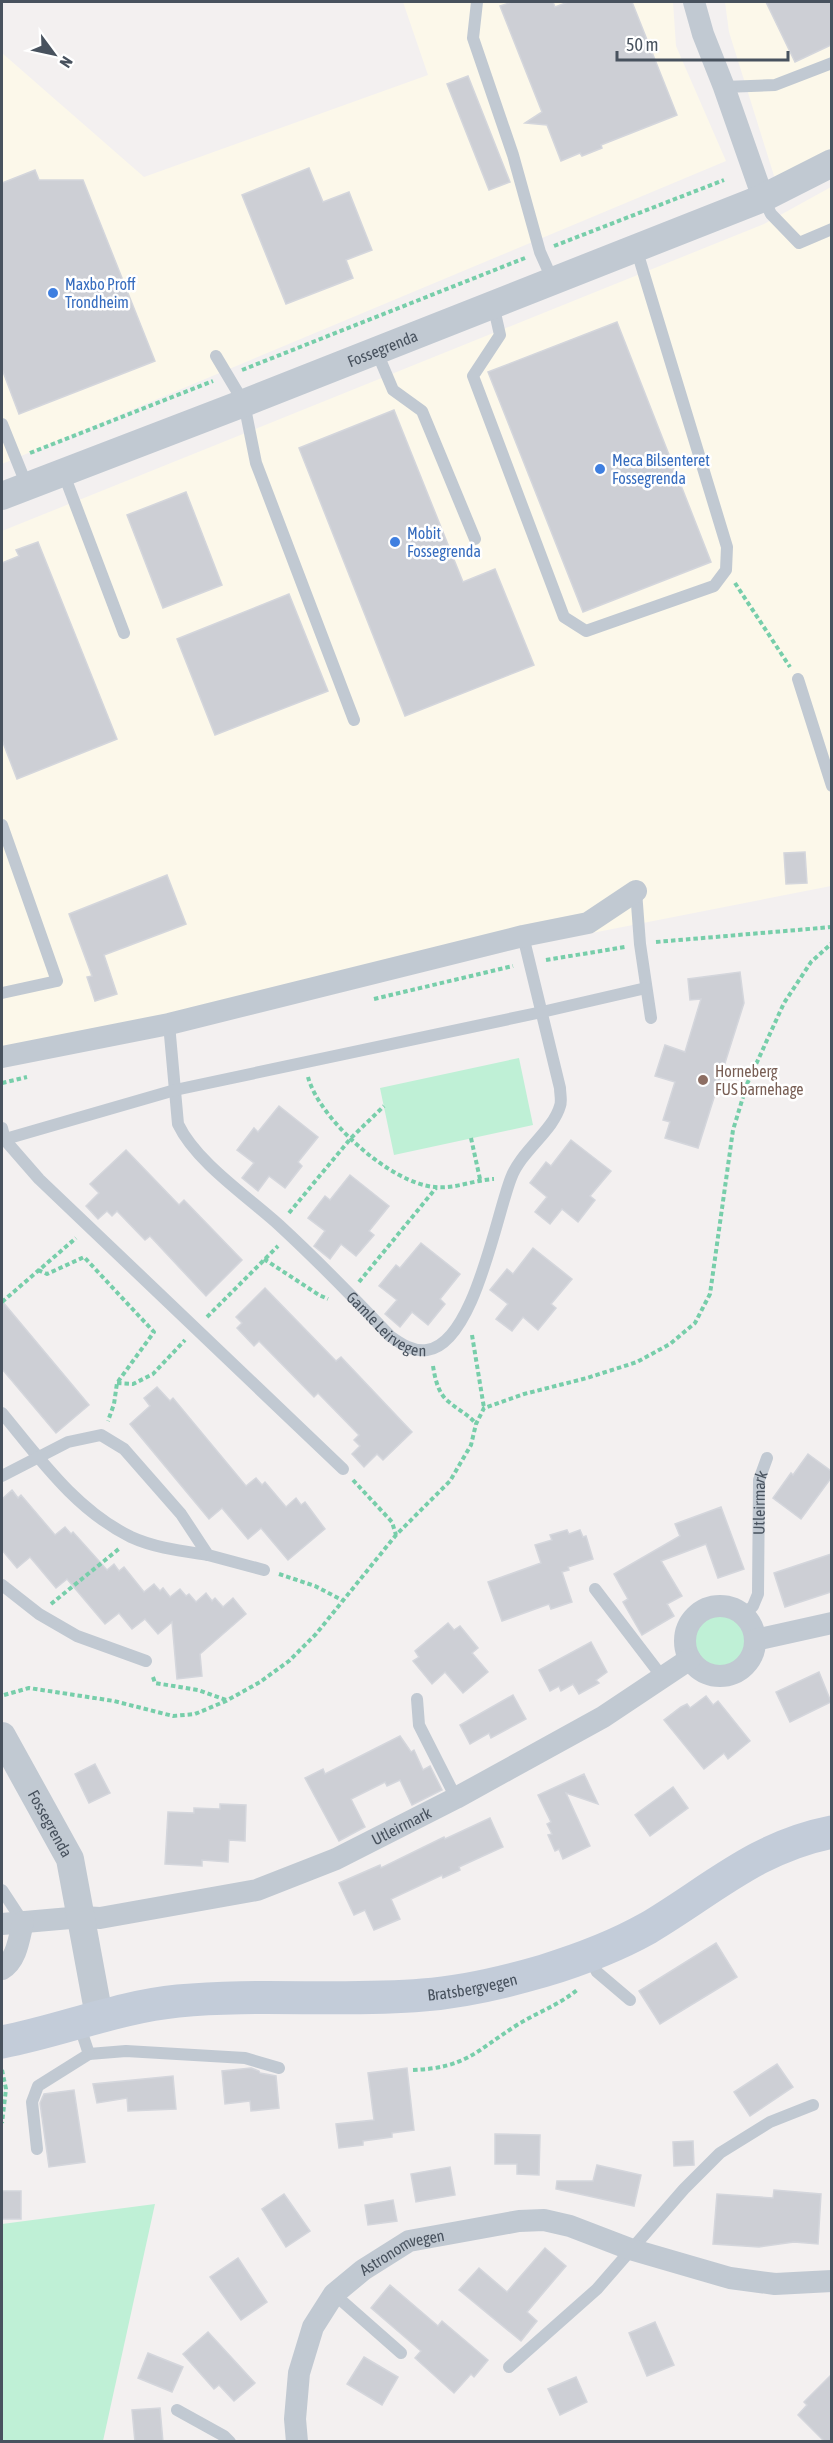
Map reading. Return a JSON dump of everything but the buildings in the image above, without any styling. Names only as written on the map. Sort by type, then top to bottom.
[{"type":"main road","name":"Bratsbergvegen","points":[[2,2042],[40,2035],[89,2019],[175,2001],[211,1998],[424,1995],[543,1971],[593,1964],[763,1854],[802,1839],[831,1832]]},
{"type":"street","points":[[694,2],[703,34],[763,198]]},
{"type":"street","name":"Fossegrenda","points":[[14,491],[244,403],[763,198],[831,163]]},
{"type":"street","points":[[2,1057],[169,1024],[523,936],[588,923],[636,891]]},
{"type":"street","points":[[716,1606],[726,1606],[744,1615],[750,1622],[755,1640],[749,1660],[734,1672],[715,1675],[705,1672],[690,1659],[685,1640],[687,1630],[698,1614],[716,1606]]},
{"type":"street","points":[[755,1640],[831,1623]]},
{"type":"street","name":"Utleirmark","points":[[82,1917],[100,1918],[257,1890],[336,1859],[456,1798],[603,1717],[690,1659]]},
{"type":"street","name":"Fossegrenda","points":[[2,1736],[70,1859],[82,1917],[89,2019]]},
{"type":"street","points":[[2,1969],[9,1965],[18,1945],[12,1923],[82,1917]]},
{"type":"street","name":"Astronomvegen","points":[[297,2442],[295,2419],[299,2373],[313,2327],[334,2294],[363,2270],[409,2241],[519,2221],[544,2220],[570,2226],[630,2249],[741,2279],[774,2284],[831,2282]]},
{"type":"lane","points":[[477,2],[473,38],[513,155],[540,252],[553,281]]},
{"type":"lane","points":[[724,87],[776,85],[831,63]]},
{"type":"lane","points":[[763,198],[771,214],[800,243],[831,229]]},
{"type":"lane","points":[[493,304],[500,335],[473,376],[564,617],[586,631],[714,586],[726,570],[727,547],[636,248]]},
{"type":"lane","points":[[376,350],[393,390],[422,411],[475,539]]},
{"type":"lane","points":[[216,356],[244,403],[256,463],[354,720]]},
{"type":"lane","points":[[2,424],[16,458],[14,491]]},
{"type":"lane","points":[[63,472],[124,633]]},
{"type":"lane","points":[[798,679],[831,786]]},
{"type":"lane","points":[[2,825],[57,981],[2,993]]},
{"type":"lane","points":[[636,891],[640,944],[651,1018]]},
{"type":"lane","name":"Gamle Leirvegen","points":[[169,1024],[173,1045],[178,1124],[185,1138],[199,1155],[350,1293],[390,1336],[416,1351],[429,1350],[440,1346],[467,1311],[478,1288],[511,1178],[519,1160],[552,1121],[560,1106],[560,1088],[523,936]]},
{"type":"lane","points":[[343,1469],[39,1179],[3,1136],[175,1090],[646,988]]},
{"type":"lane","points":[[2,1413],[55,1479],[106,1522],[132,1537],[157,1546],[208,1555],[264,1570]]},
{"type":"lane","points":[[2,1476],[68,1442],[101,1435],[124,1449],[182,1514],[208,1555]]},
{"type":"lane","name":"Utleirmark","points":[[744,1615],[753,1606],[758,1594],[759,1480],[767,1458]]},
{"type":"lane","points":[[2,1585],[39,1614],[77,1636],[146,1661]]},
{"type":"lane","points":[[594,1589],[663,1678]]},
{"type":"lane","points":[[417,1699],[419,1725],[456,1798]]},
{"type":"lane","points":[[2,1890],[12,1923]]},
{"type":"lane","points":[[593,1964],[630,2000]]},
{"type":"lane","points":[[89,2019],[89,2054]]},
{"type":"lane","points":[[37,2149],[32,2102],[38,2086],[89,2054],[126,2051],[244,2058],[279,2068]]},
{"type":"lane","points":[[509,2367],[597,2289],[630,2249],[720,2153],[770,2122],[813,2105]]},
{"type":"lane","points":[[334,2294],[400,2354]]},
{"type":"lane","points":[[177,2410],[224,2436],[230,2442]]},
{"type":"path","points":[[16,458],[724,180]]},
{"type":"path","points":[[726,570],[798,679]]},
{"type":"path","points":[[368,1000],[529,963],[640,944],[719,935],[831,927]]},
{"type":"path","points":[[484,1408],[524,1394],[637,1362],[670,1344],[694,1323],[710,1294],[733,1130],[747,1084],[784,1003],[811,962],[831,943]]},
{"type":"path","points":[[304,1062],[312,1093],[326,1112],[351,1138],[392,1172],[415,1184],[437,1188],[457,1186],[480,1179],[511,1178]]},
{"type":"path","points":[[2,1083],[36,1076]]},
{"type":"path","points":[[279,1226],[351,1138],[384,1106]]},
{"type":"path","points":[[471,1138],[480,1179]]},
{"type":"path","points":[[264,1259],[319,1295],[339,1303],[350,1293],[437,1188]]},
{"type":"path","points":[[2,1302],[89,1227]]},
{"type":"path","points":[[38,1270],[47,1274],[84,1257],[154,1332],[117,1383],[114,1404],[101,1435]]},
{"type":"path","points":[[4,1695],[29,1688],[114,1701],[172,1716],[195,1714],[226,1701],[260,1682],[289,1661],[316,1634],[396,1535],[450,1481],[471,1445],[476,1424],[484,1408],[467,1311]]},
{"type":"path","points":[[429,1350],[437,1383],[446,1401],[466,1413],[476,1424]]},
{"type":"path","points":[[343,1469],[392,1522],[396,1535]]},
{"type":"path","points":[[39,1614],[132,1537]]},
{"type":"path","points":[[264,1570],[315,1586],[342,1600]]},
{"type":"path","points":[[146,1661],[155,1683],[198,1690],[226,1701]]},
{"type":"path","points":[[413,2070],[452,2066],[467,2059],[517,2025],[574,1993],[593,1964]]},
{"type":"path","points":[[2,2070],[6,2089],[2,2123]]},
{"type":"shaded area","points":[[403,2],[673,2],[676,46],[726,161],[2,464],[2,53],[144,177],[428,75]]},
{"type":"shaded area","points":[[725,2],[831,2],[831,151],[775,179],[729,32]]},
{"type":"shaded area","points":[[831,187],[831,886],[2,1049],[2,531],[764,224]]},
{"type":"green space","points":[[519,1058],[533,1125],[394,1155],[380,1088]]},
{"type":"green space","points":[[720,1614],[730,1616],[738,1622],[744,1630],[746,1640],[744,1650],[738,1658],[730,1664],[720,1666],[710,1664],[702,1658],[696,1650],[694,1640],[696,1630],[702,1622],[710,1616]]},
{"type":"green space","points":[[155,2204],[103,2441],[2,2441],[2,2224]]},
{"type":"place","name":"Maxbo Proff Trondheim","points":[[53,293]]},
{"type":"place","name":"Meca Bilsenteret Fossegrenda","points":[[600,469]]},
{"type":"place","name":"Mobit Fossegrenda","points":[[395,542]]},
{"type":"place","name":"Horneberg FUS barnehage","points":[[703,1080]]}]
